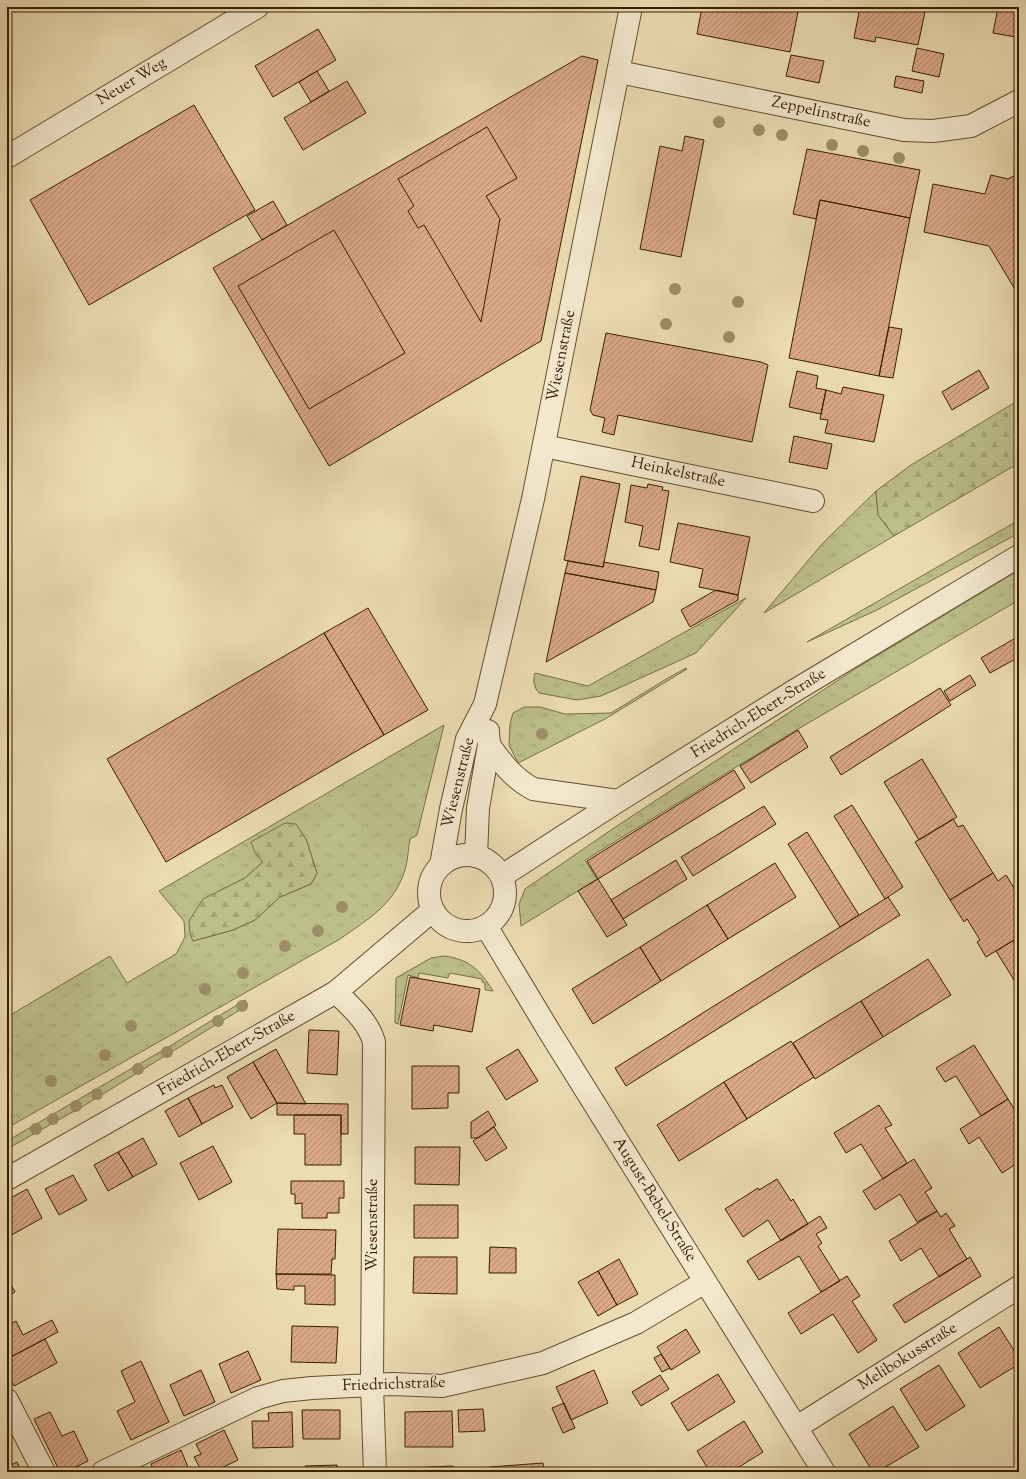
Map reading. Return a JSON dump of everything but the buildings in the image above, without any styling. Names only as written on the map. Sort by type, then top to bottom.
[{"type":"street","name":"Neuer Weg","points":[[7,156],[257,7]]},
{"type":"street","name":"Wiesenstraße","points":[[441,865],[451,809],[467,739],[485,704],[533,499],[631,7]]},
{"type":"street","name":"Zeppelinstraße","points":[[619,72],[904,130],[933,132],[971,126],[1019,101]]},
{"type":"street","name":"Heinkelstraße","points":[[544,446],[813,501]]},
{"type":"street","name":"Friedrich-Ebert-Straße","points":[[502,876],[618,801],[794,691],[1019,556]]},
{"type":"street","name":"Wiesenstraße","points":[[476,856],[478,808],[489,745],[485,704]]},
{"type":"street","points":[[489,745],[511,774],[522,783],[533,789],[618,801]]},
{"type":"street","points":[[469,854],[476,856],[488,860],[496,867],[502,876],[506,894],[504,904],[494,920],[486,926],[475,930],[462,931],[451,927],[440,920],[433,910],[429,899],[430,886],[434,874],[441,865],[459,856],[469,854]]},
{"type":"street","name":"Friedrich-Ebert-Straße","points":[[7,1179],[336,992],[433,910]]},
{"type":"street","name":"August-Bebel-Straße","points":[[486,926],[549,1031],[824,1472]]},
{"type":"street","name":"Wiesenstraße","points":[[336,992],[357,1014],[371,1033],[374,1042],[372,1385],[375,1472]]},
{"type":"street","name":"Friedrichstraße","points":[[103,1472],[258,1398],[283,1391],[392,1384],[442,1386],[543,1363],[636,1323],[705,1282]]},
{"type":"street","name":"Melibokusstraße","points":[[796,1427],[1019,1287]]},
{"type":"street","points":[[7,1400],[44,1472]]},
{"type":"green space","points":[[1019,400],[1019,463],[894,536],[878,515],[876,491],[911,465]]},
{"type":"green space","points":[[876,491],[878,515],[894,536],[764,613],[822,544]]},
{"type":"green space","points":[[1019,520],[1019,533],[877,610],[807,642]]},
{"type":"green space","points":[[1019,570],[1019,600],[798,729],[585,860],[597,879],[521,926],[519,904],[525,889],[614,828],[855,669]]},
{"type":"green space","points":[[746,598],[696,653],[601,696],[577,700],[539,693],[535,686],[535,673],[588,686]]},
{"type":"green space","points":[[686,668],[687,669],[605,719],[518,763],[509,745],[510,724],[513,713],[524,707],[540,707],[565,714],[611,713]]},
{"type":"green space","points":[[444,725],[417,835],[410,839],[405,870],[394,893],[379,910],[340,939],[7,1128],[7,1017],[110,956],[127,983],[176,954],[185,937],[184,921],[159,891]],"holes":[[[306,839],[317,873],[311,884],[280,897],[255,920],[233,930],[193,941],[215,893],[245,878],[264,861],[255,853]]]},
{"type":"green space","points":[[285,823],[296,824],[306,839],[317,873],[311,884],[280,897],[255,920],[233,930],[193,941],[190,934],[189,921],[203,899],[245,878],[263,862],[255,853],[251,842]]},
{"type":"green space","points":[[444,956],[460,960],[473,967],[483,977],[493,991],[485,990],[485,983],[482,982],[482,979],[450,973],[448,978],[419,973],[418,978],[408,975],[398,1024],[395,1023],[396,978],[431,958]]},
{"type":"green space","points":[[245,1000],[248,1005],[85,1105],[7,1149],[7,1141],[165,1049]]}]
